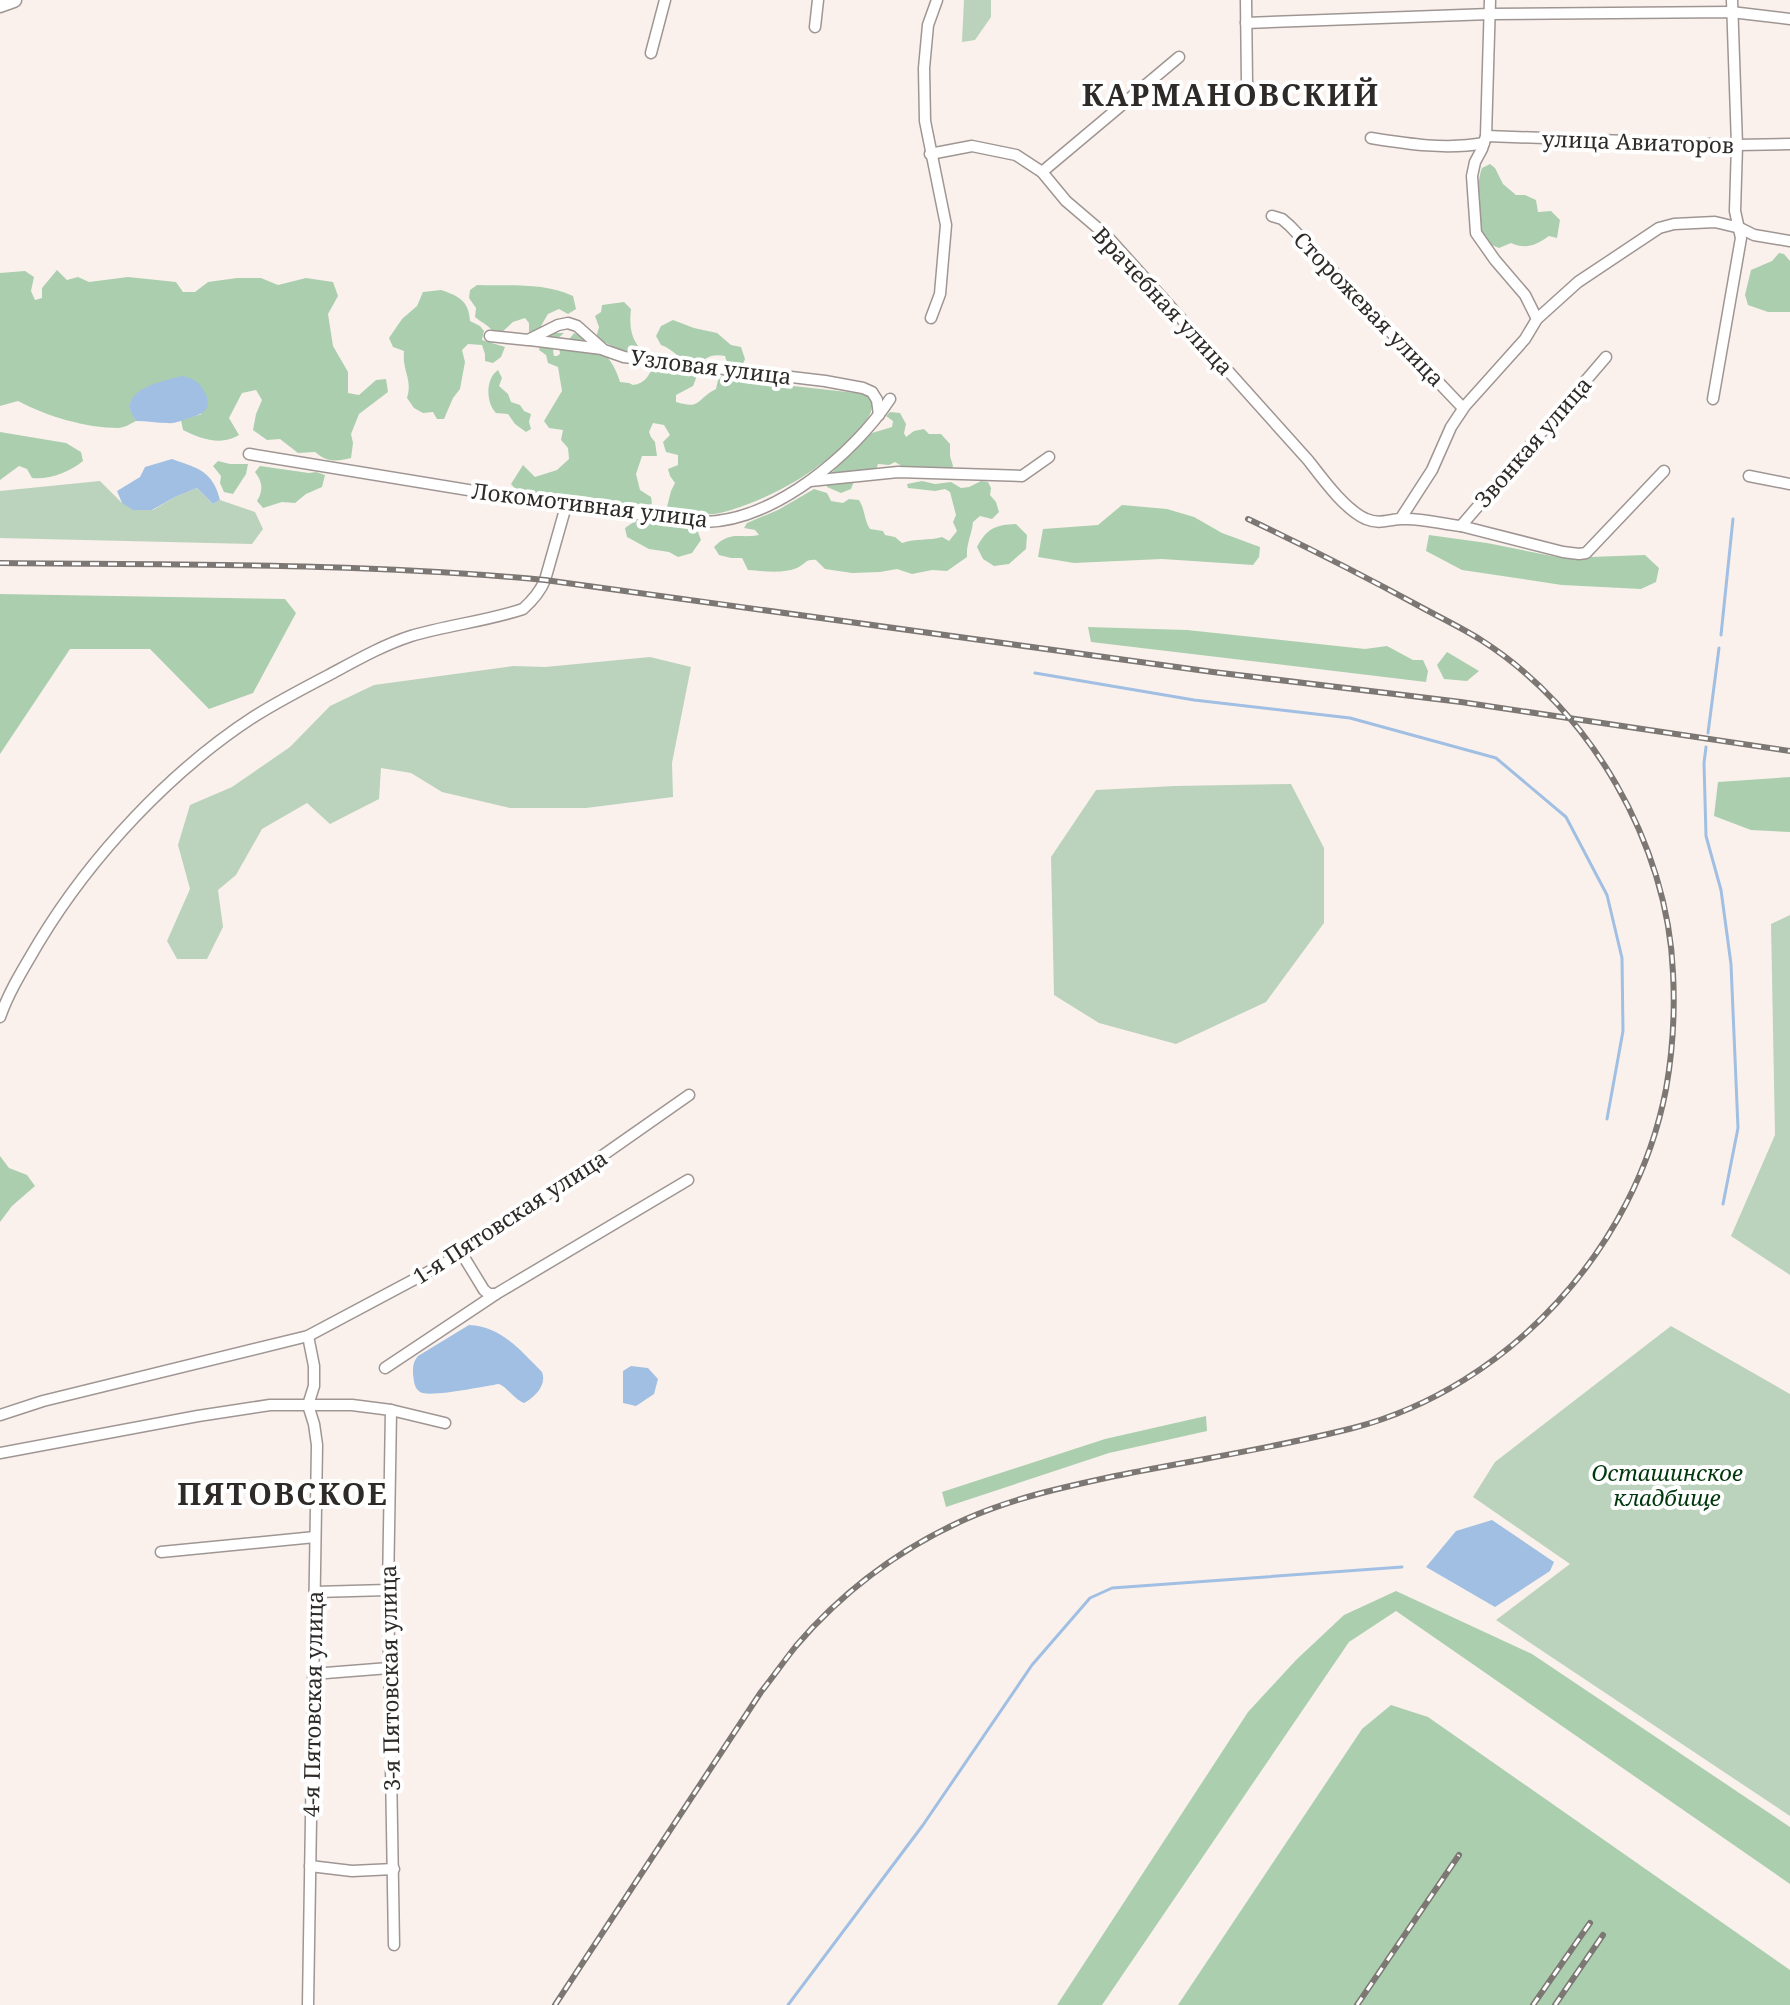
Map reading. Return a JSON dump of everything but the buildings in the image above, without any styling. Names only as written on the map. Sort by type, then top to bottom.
[{"type":"main road","points":[[0,5],[14,0]]},
{"type":"street","points":[[651,53],[665,0]]},
{"type":"street","points":[[815,27],[818,0]]},
{"type":"street","points":[[931,318],[940,294],[946,225],[925,121],[924,68],[928,25],[937,0]]},
{"type":"street","points":[[1246,0],[1247,84]]},
{"type":"street","points":[[1490,0],[1485,140],[1475,162],[1473,188],[1476,233],[1525,295],[1537,319]]},
{"type":"street","points":[[1246,23],[1732,6],[1790,19]]},
{"type":"street","points":[[1713,399],[1741,238],[1735,211],[1737,145],[1732,6]]},
{"type":"street","points":[[1042,172],[1179,57]]},
{"type":"street","name":"улица Авиаторов","points":[[1371,138],[1458,147],[1485,140],[1790,144]]},
{"type":"street","name":"Врачебная улица","points":[[930,154],[972,146],[1016,155],[1042,172],[1066,201],[1107,236],[1335,493],[1362,517],[1375,522],[1401,518]]},
{"type":"street","name":"Сторожевая улица","points":[[1272,216],[1290,226],[1463,408]]},
{"type":"street","points":[[1461,526],[1401,518],[1432,470],[1463,408],[1525,339],[1537,319],[1578,282],[1659,228],[1674,224],[1715,222],[1754,235],[1790,241]]},
{"type":"street","name":"Узловая улица","points":[[528,340],[568,323],[577,326],[604,350],[624,357],[863,388],[872,392],[877,400],[879,415]]},
{"type":"street","points":[[490,336],[604,350]]},
{"type":"street","name":"Звонкая улица","points":[[1606,357],[1461,526],[1563,552],[1586,553],[1664,471]]},
{"type":"street","name":"Локомотивная улица","points":[[249,454],[566,506],[705,522],[722,521],[739,518],[808,481],[852,446],[890,399]]},
{"type":"street","points":[[808,481],[898,472],[1022,476],[1049,457]]},
{"type":"street","points":[[1749,476],[1790,484]]},
{"type":"street","points":[[0,1017],[52,921],[118,835],[161,792],[254,717],[355,661],[410,637],[523,609],[532,602],[545,580],[566,506]]},
{"type":"street","name":"1-я Пятовская улица","points":[[0,1415],[43,1401],[308,1336],[462,1254],[689,1095]]},
{"type":"street","points":[[385,1368],[496,1294],[688,1180]]},
{"type":"street","points":[[462,1254],[484,1290],[496,1294]]},
{"type":"street","points":[[308,1336],[314,1366],[314,1386],[308,1405]]},
{"type":"street","points":[[0,1453],[270,1405],[352,1405],[391,1410],[445,1423]]},
{"type":"street","name":"4-я Пятовская улица","points":[[308,1405],[317,1445],[308,2005]]},
{"type":"street","name":"3-я Пятовская улица","points":[[391,1410],[388,1590],[394,1945]]},
{"type":"street","points":[[161,1552],[315,1537]]},
{"type":"street","points":[[315,1592],[388,1590]]},
{"type":"street","points":[[313,1674],[389,1668]]},
{"type":"street","points":[[310,1866],[352,1871],[394,1869]]},
{"type":"green space","points":[[964,0],[991,0],[991,17],[975,40],[962,42]]},
{"type":"green space","points":[[1490,164],[1503,184],[1516,195],[1536,200],[1538,212],[1551,211],[1560,220],[1557,238],[1549,236],[1535,244],[1511,243],[1499,248],[1488,243],[1483,237],[1478,218],[1478,184],[1482,168]]},
{"type":"green space","points":[[1779,253],[1790,261],[1790,312],[1768,312],[1748,305],[1745,295],[1751,270],[1772,261]]},
{"type":"green space","points":[[57,270],[67,280],[78,277],[89,282],[128,277],[176,282],[183,292],[195,292],[208,282],[237,278],[261,278],[278,285],[306,278],[333,282],[338,296],[328,314],[333,346],[348,372],[348,393],[359,395],[376,380],[386,379],[388,392],[359,414],[351,434],[351,458],[336,460],[323,458],[315,452],[298,453],[280,439],[267,440],[253,430],[262,400],[256,390],[242,393],[229,418],[239,435],[218,441],[183,430],[181,420],[202,414],[131,401],[130,409],[136,421],[118,428],[66,420],[18,401],[0,406],[0,273],[25,271],[34,277],[31,291],[35,300],[42,298],[42,288]]},
{"type":"green space","points":[[477,285],[538,287],[573,296],[576,309],[568,314],[559,309],[548,314],[541,326],[544,333],[564,333],[555,343],[554,356],[560,354],[559,347],[574,333],[603,352],[620,382],[641,383],[654,365],[684,369],[697,376],[693,386],[676,395],[676,402],[695,404],[716,389],[723,375],[866,394],[872,400],[871,412],[848,441],[803,476],[758,500],[720,513],[692,514],[667,507],[675,483],[668,469],[678,465],[678,455],[666,452],[663,442],[670,435],[664,425],[653,423],[649,432],[655,442],[657,456],[642,456],[636,474],[640,490],[651,497],[652,503],[647,508],[519,493],[511,484],[523,465],[535,477],[557,470],[569,459],[568,448],[561,440],[563,430],[549,428],[544,421],[562,391],[558,367],[548,363],[546,355],[539,350],[541,341],[529,334],[529,323],[525,318],[513,322],[500,334],[494,333],[475,317],[476,308],[469,298],[470,290]]},
{"type":"green space","points":[[441,290],[458,297],[465,304],[470,321],[484,331],[482,340],[505,347],[501,357],[493,363],[485,361],[482,345],[468,344],[462,350],[465,362],[460,389],[444,419],[437,419],[433,412],[423,413],[414,408],[407,398],[409,386],[404,351],[393,347],[389,338],[402,319],[417,306],[423,292]]},
{"type":"green space","points":[[624,302],[631,309],[632,334],[646,354],[644,356],[622,351],[596,338],[599,327],[595,316],[601,312],[602,305]]},
{"type":"green space","points":[[673,320],[717,333],[731,345],[741,347],[744,368],[732,368],[725,356],[719,355],[696,362],[687,361],[661,345],[656,336],[661,326]]},
{"type":"green space","points":[[498,370],[502,378],[499,386],[511,402],[531,414],[531,429],[526,432],[508,414],[496,413],[490,403],[489,385]]},
{"type":"green space","points":[[890,412],[900,413],[906,424],[906,437],[924,429],[929,434],[941,434],[950,444],[953,466],[950,472],[936,474],[926,468],[910,471],[895,462],[878,464],[874,474],[855,479],[851,489],[841,493],[827,487],[824,480],[872,433],[892,427],[893,421],[886,416]]},
{"type":"green space","points":[[0,432],[66,443],[81,452],[83,461],[72,469],[45,478],[32,478],[27,469],[19,466],[0,480]]},
{"type":"green space","points":[[218,461],[248,464],[246,474],[233,494],[224,492],[221,476],[213,466]]},
{"type":"green space","points":[[260,466],[325,475],[322,487],[295,503],[282,502],[263,508],[257,501],[261,486],[255,472]]},
{"type":"green space","points":[[100,481],[122,503],[153,510],[197,488],[213,504],[220,500],[255,512],[263,529],[252,544],[0,538],[0,491]]},
{"type":"green space","points":[[922,481],[935,484],[951,482],[961,488],[981,481],[988,482],[990,495],[999,512],[992,519],[980,516],[973,522],[967,557],[947,571],[912,574],[897,569],[852,573],[825,569],[816,560],[785,571],[748,570],[742,558],[719,555],[714,547],[731,537],[759,535],[755,530],[744,528],[747,523],[778,510],[814,489],[827,493],[831,501],[843,503],[849,499],[859,500],[870,529],[883,531],[902,543],[942,537],[949,541],[957,531],[950,492],[945,489],[908,488],[907,484]]},
{"type":"green space","points":[[1122,505],[1167,509],[1194,517],[1222,533],[1260,547],[1259,557],[1253,565],[1162,559],[1074,563],[1038,557],[1043,529],[1098,525]]},
{"type":"green space","points":[[635,521],[671,523],[698,532],[701,540],[692,553],[678,557],[669,552],[649,549],[627,537],[625,528]]},
{"type":"green space","points":[[1016,524],[1027,535],[1026,549],[1009,564],[994,566],[983,559],[977,547],[984,536],[997,527]]},
{"type":"green space","points":[[1429,535],[1562,558],[1645,555],[1659,568],[1656,582],[1641,589],[1562,585],[1462,570],[1426,551]]},
{"type":"green space","points":[[0,594],[285,599],[296,613],[253,693],[209,709],[150,649],[70,649],[0,754]]},
{"type":"green space","points":[[1088,627],[1187,630],[1365,649],[1387,646],[1413,660],[1423,660],[1428,671],[1426,682],[1091,642]]},
{"type":"green space","points":[[1447,652],[1479,671],[1467,681],[1444,679],[1437,665]]},
{"type":"green space","points":[[650,657],[691,667],[672,763],[673,797],[586,808],[510,808],[442,792],[411,773],[381,768],[379,799],[330,824],[307,803],[262,829],[236,875],[218,890],[223,927],[207,959],[177,959],[167,941],[190,889],[178,845],[190,805],[232,787],[290,747],[330,706],[374,685],[513,666],[545,667]]},
{"type":"green space","points":[[1790,777],[1790,832],[1751,830],[1714,816],[1718,782]]},
{"type":"green space","points":[[1291,784],[1324,848],[1324,923],[1266,1002],[1176,1044],[1099,1023],[1054,995],[1051,857],[1096,790]]},
{"type":"green space","points":[[1790,915],[1790,1275],[1731,1236],[1775,1135],[1771,924]]},
{"type":"green space","points":[[0,1156],[9,1168],[27,1175],[35,1186],[12,1206],[0,1222]]},
{"type":"green space","name":"Осташинское кладбище","points":[[1671,1326],[1790,1394],[1790,1816],[1496,1620],[1570,1564],[1473,1497],[1495,1462]]},
{"type":"green space","points":[[1206,1416],[1207,1431],[1109,1453],[946,1507],[942,1492],[1105,1439]]},
{"type":"green space","points":[[1396,1591],[1532,1654],[1790,1827],[1790,1884],[1396,1611],[1349,1642],[1102,2005],[1057,2005],[1248,1712],[1296,1660],[1344,1615]]},
{"type":"green space","points":[[1391,1705],[1428,1717],[1790,1970],[1790,2005],[1178,2005],[1362,1729]]},
{"type":"water","points":[[182,376],[202,387],[208,400],[204,412],[172,423],[136,421],[130,409],[135,395],[158,382]]},
{"type":"water","points":[[172,459],[197,468],[209,477],[220,500],[213,504],[197,488],[152,510],[133,510],[122,503],[117,491],[140,477],[145,467]]},
{"type":"water","points":[[469,1325],[501,1335],[542,1372],[541,1386],[532,1397],[524,1403],[499,1384],[434,1394],[418,1390],[413,1374],[418,1356]]},
{"type":"water","points":[[631,1366],[648,1368],[658,1379],[654,1394],[636,1406],[623,1403],[623,1371]]},
{"type":"water","points":[[1492,1520],[1554,1562],[1550,1571],[1495,1607],[1426,1567],[1456,1531]]},
{"type":"waterway","points":[[1721,635],[1733,519]]},
{"type":"waterway","points":[[1708,733],[1719,648]]},
{"type":"waterway","points":[[1035,673],[1194,700],[1350,718],[1496,758],[1566,817],[1607,895],[1622,958],[1623,1031],[1607,1119]]},
{"type":"waterway","points":[[1706,747],[1706,836],[1721,890],[1731,964],[1738,1128],[1723,1204]]},
{"type":"waterway","points":[[788,2005],[923,1825],[1032,1665],[1090,1598],[1112,1588],[1402,1567]]},
{"type":"railway","points":[[555,2005],[761,1692],[814,1626],[874,1573],[918,1543],[1020,1499],[1115,1476],[1324,1435],[1410,1408],[1464,1380],[1513,1344],[1557,1302],[1595,1255],[1627,1203],[1650,1147],[1666,1089],[1672,1045],[1674,988],[1668,924],[1656,876],[1639,829],[1616,784],[1588,742],[1556,703],[1520,669],[1481,640],[1248,519]]},
{"type":"railway","points":[[0,563],[409,570],[545,580],[1213,672],[1461,702],[1790,751]]},
{"type":"railway","points":[[1357,2005],[1459,1855]]},
{"type":"railway","points":[[1533,2005],[1590,1923]]},
{"type":"railway","points":[[1555,2005],[1603,1935]]},
{"type":"district","name":"КАРМАНОВСКИЙ","points":[[1231,96]]},
{"type":"district","name":"ПЯТОВСКОЕ","points":[[283,1495]]}]
